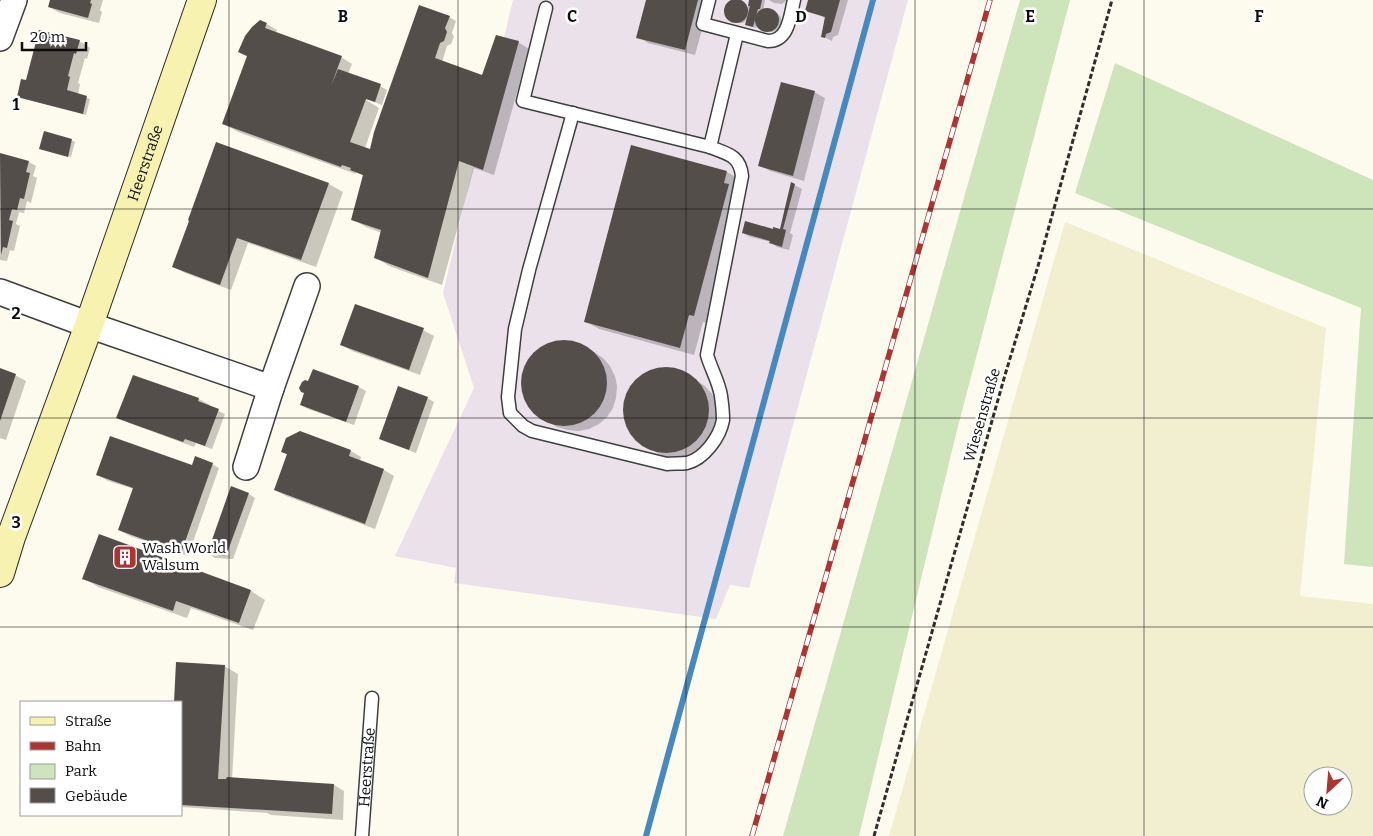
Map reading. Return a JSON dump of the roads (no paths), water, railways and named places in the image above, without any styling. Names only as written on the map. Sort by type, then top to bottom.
[{"type":"main road","name":"Heerstraße","points":[[0,573],[11,537],[89,325],[202,0]]},
{"type":"street","points":[[0,38],[14,0]]},
{"type":"street","points":[[246,467],[271,388],[308,286]]},
{"type":"street","points":[[0,292],[271,388]]},
{"type":"lane","points":[[709,0],[703,24],[768,42],[778,40],[783,36],[794,0]]},
{"type":"lane","points":[[546,8],[523,101],[573,113],[710,147],[729,154],[736,159],[741,167],[742,176],[707,355],[721,396],[722,420],[717,436],[705,454],[687,463],[667,464],[532,431],[523,426],[510,413],[508,397],[515,329],[529,270],[573,113]]},
{"type":"lane","points":[[710,147],[737,34]]},
{"type":"lane","name":"Heerstraße","points":[[362,836],[372,698]]},
{"type":"waterway","points":[[646,836],[873,0]]},
{"type":"railway","points":[[752,836],[990,0]]},
{"type":"place","name":"Wash World Walsum","points":[[125,557]]}]
